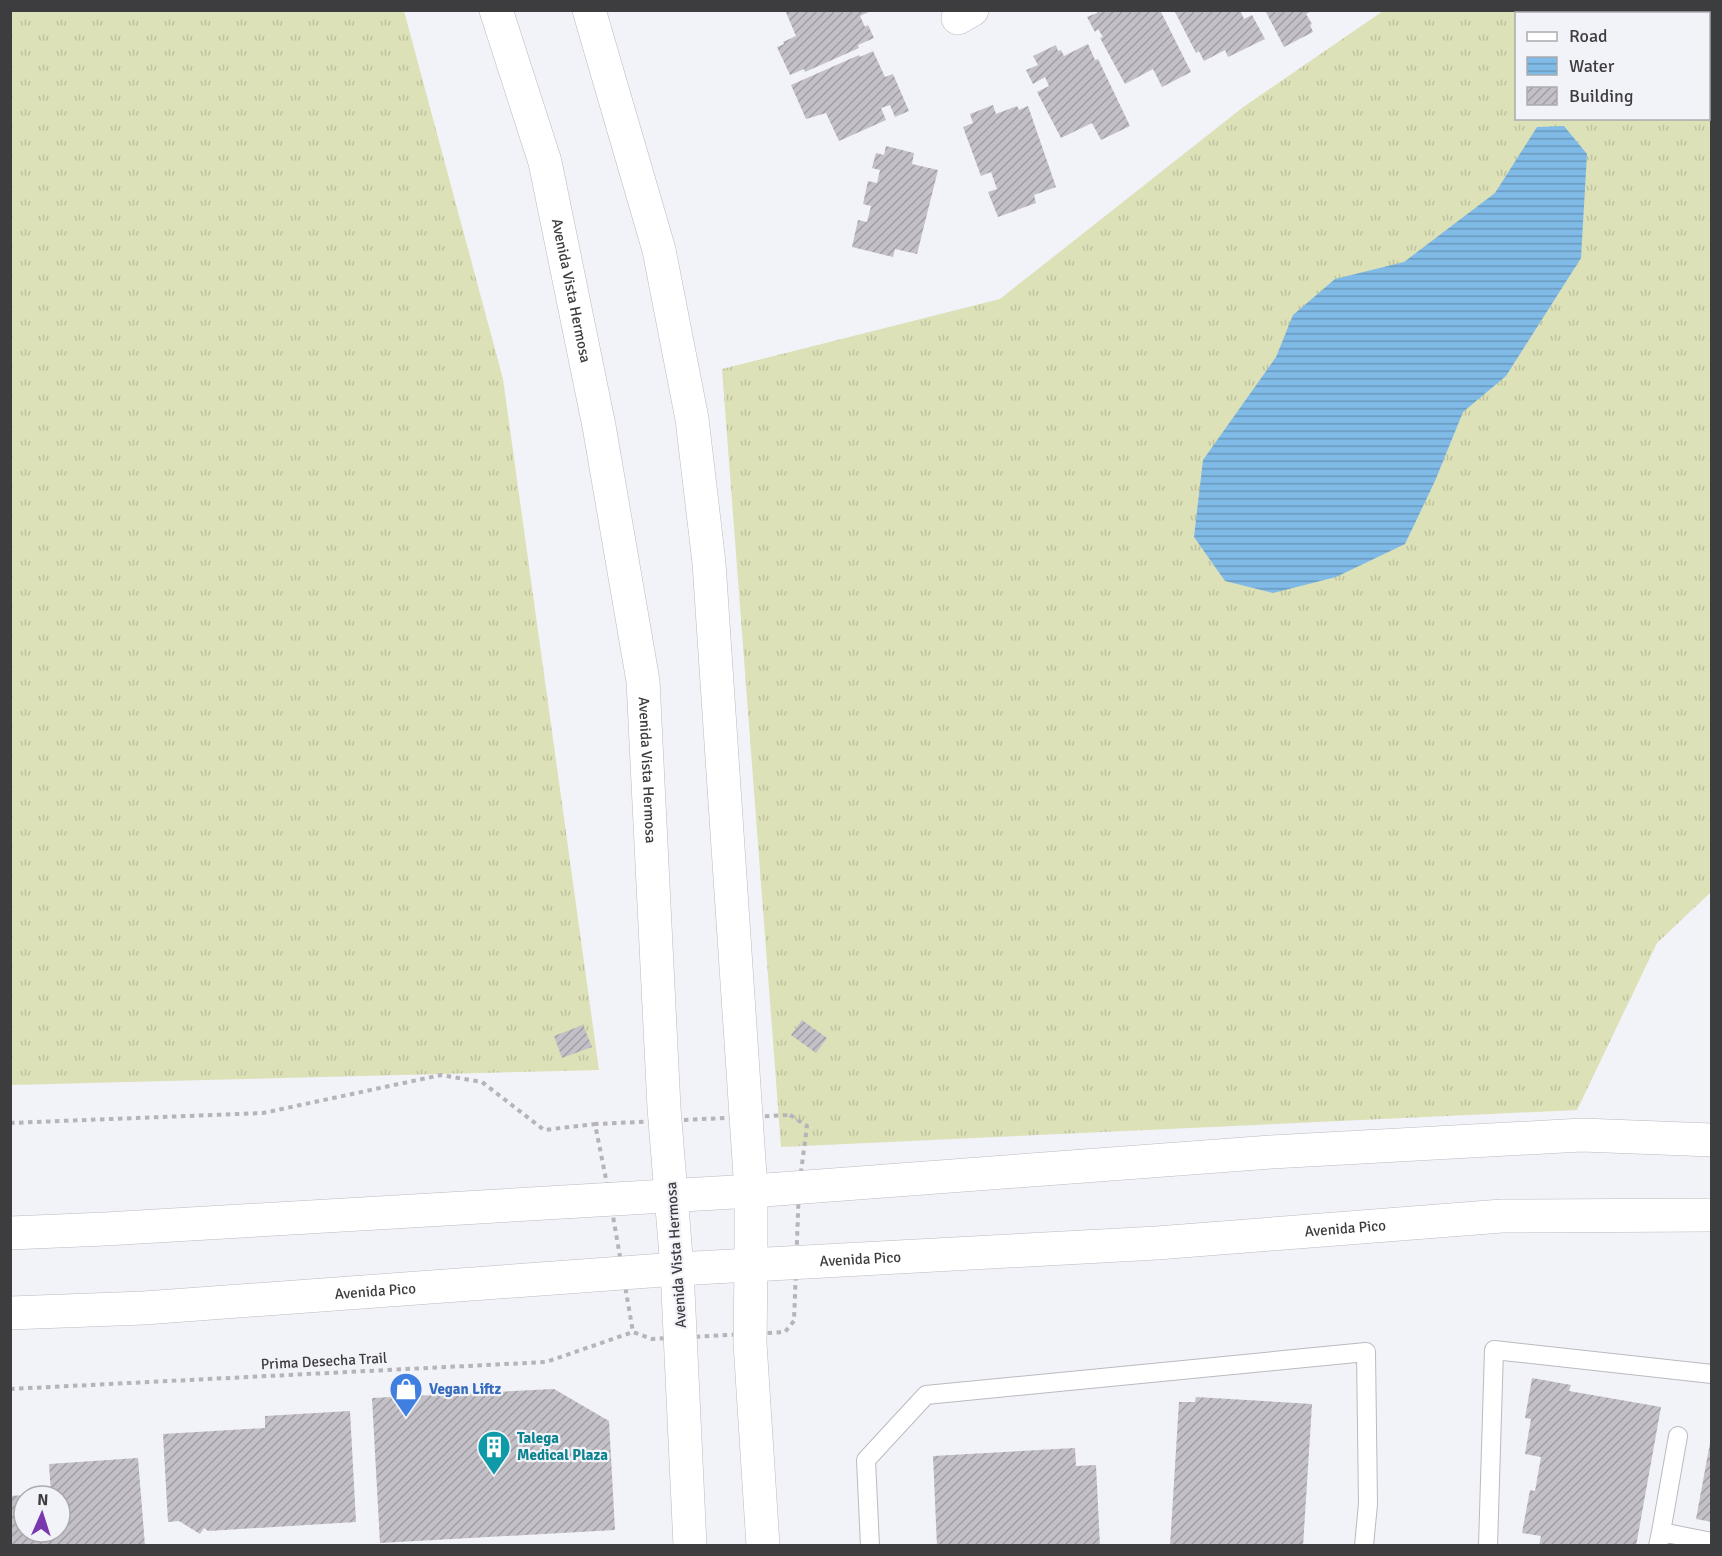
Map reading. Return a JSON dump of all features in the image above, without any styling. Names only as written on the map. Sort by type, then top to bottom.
[{"type":"main road","name":"Avenida Vista Hermosa","points":[[496,10],[545,162],[598,426],[643,681],[664,1108],[678,1269],[690,1545]]},
{"type":"main road","points":[[589,10],[659,250],[692,419],[709,563],[751,1191],[750,1343],[763,1545]]},
{"type":"main road","points":[[10,1233],[751,1191],[1271,1152],[1525,1138],[1582,1135],[1712,1140]]},
{"type":"main road","name":"Avenida Pico","points":[[10,1312],[156,1308],[678,1269],[1156,1243],[1502,1216],[1712,1215]]},
{"type":"lane","points":[[1488,1545],[1494,1350],[1712,1374]]},
{"type":"lane","points":[[870,1545],[866,1461],[926,1395],[1366,1352],[1368,1504],[1364,1545]]},
{"type":"lane","points":[[1678,1436],[1660,1539],[1712,1542]]},
{"type":"path","points":[[10,1123],[263,1113],[441,1075],[483,1082],[544,1130],[595,1124]]},
{"type":"path","name":"Prima Desecha Trail","points":[[10,1389],[546,1362],[633,1332]]},
{"type":"green space","points":[[10,11],[404,11],[503,379],[599,1070],[11,1085]]},
{"type":"green space","points":[[1383,11],[1711,11],[1711,892],[1657,943],[1577,1110],[781,1147],[722,369],[1000,299],[1242,108]]},
{"type":"water","points":[[1564,126],[1587,154],[1581,258],[1506,376],[1463,412],[1435,481],[1405,544],[1336,577],[1273,593],[1225,581],[1194,537],[1203,460],[1276,357],[1293,315],[1335,279],[1404,262],[1495,193],[1537,127]]},
{"type":"building","points":[[785,10],[873,10],[860,16],[865,27],[868,25],[874,38],[858,45],[859,48],[805,72],[804,69],[790,75],[777,47],[796,36]]},
{"type":"building","points":[[1096,10],[1160,10],[1191,72],[1162,87],[1153,69],[1125,84],[1100,38],[1103,37],[1098,29],[1095,32],[1087,17],[1097,13]]},
{"type":"building","points":[[1174,10],[1240,10],[1244,19],[1252,15],[1265,39],[1228,57],[1225,50],[1204,61],[1199,51],[1196,53]]},
{"type":"building","points":[[1265,10],[1313,10],[1306,14],[1312,24],[1310,25],[1313,32],[1284,47]]},
{"type":"building","points":[[1088,44],[1095,60],[1098,59],[1130,126],[1101,140],[1092,123],[1061,138],[1037,92],[1049,86],[1045,77],[1033,84],[1026,70],[1038,65],[1033,56],[1056,45],[1058,51],[1061,50],[1064,56]]},
{"type":"building","points":[[873,51],[885,77],[893,74],[909,111],[895,117],[890,105],[881,108],[886,120],[839,141],[826,113],[806,119],[791,85]]},
{"type":"building","points":[[993,105],[996,114],[1017,106],[1019,110],[1028,106],[1056,187],[1034,195],[1036,203],[998,217],[988,192],[997,189],[991,172],[981,176],[963,127],[973,123],[970,114]]},
{"type":"building","points":[[886,146],[914,153],[912,164],[938,170],[917,254],[895,249],[893,257],[852,247],[858,220],[867,222],[871,206],[863,204],[868,181],[877,183],[880,170],[872,168],[876,153],[884,155]]},
{"type":"building","points":[[802,1020],[827,1038],[816,1053],[791,1035]]},
{"type":"building","points":[[583,1025],[592,1047],[562,1058],[554,1036]]},
{"type":"building","points":[[1532,1378],[1571,1385],[1569,1391],[1661,1407],[1636,1546],[1539,1546],[1541,1536],[1522,1533],[1530,1490],[1535,1491],[1541,1457],[1525,1454],[1531,1419],[1525,1418]]},
{"type":"building","name":"Talega Medical Plaza","points":[[554,1389],[609,1421],[615,1530],[380,1543],[372,1398]]},
{"type":"building","points":[[1196,1397],[1312,1404],[1303,1546],[1170,1546],[1179,1402],[1195,1402]]},
{"type":"building","points":[[350,1411],[356,1522],[208,1531],[204,1528],[200,1534],[179,1521],[168,1522],[163,1434],[265,1428],[265,1416]]},
{"type":"building","points":[[1710,1443],[1712,1443],[1712,1522],[1696,1519]]},
{"type":"building","points":[[1075,1448],[1076,1466],[1096,1465],[1100,1546],[937,1546],[933,1456]]},
{"type":"building","points":[[138,1458],[145,1546],[10,1546],[10,1496],[12,1496],[12,1544],[72,1544],[72,1484],[50,1484],[49,1464]]},
{"type":"place","name":"Vegan Liftz","points":[[406,1418]]},
{"type":"place","name":"Talega Medical Plaza","points":[[494,1476]]}]
